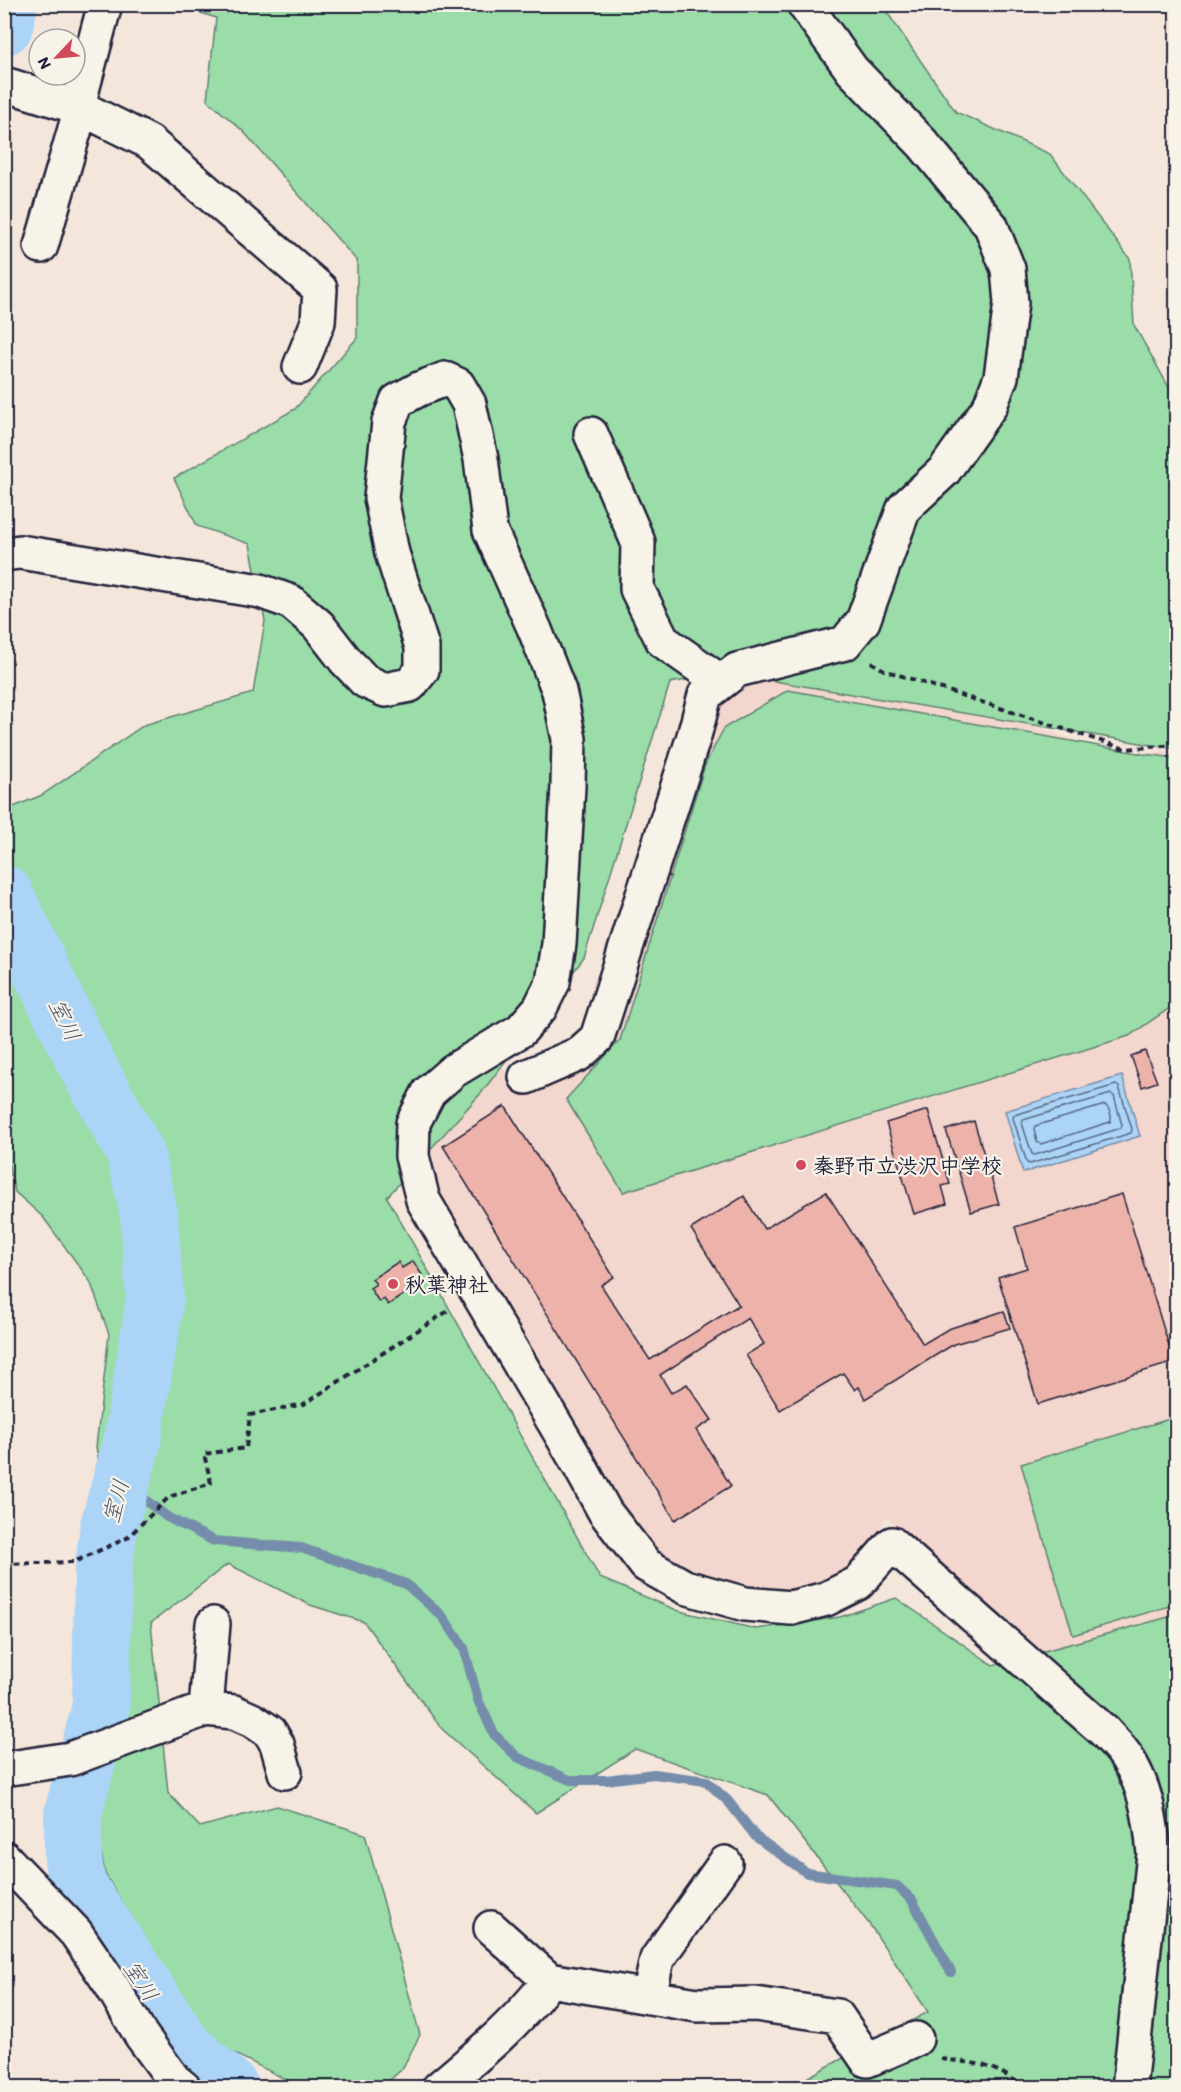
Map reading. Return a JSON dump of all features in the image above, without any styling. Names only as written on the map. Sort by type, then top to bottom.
[{"type":"street","points":[[41,246],[81,108],[81,94],[105,4]]},
{"type":"street","points":[[506,1039],[533,1089],[597,1038],[694,736],[705,695],[737,670],[845,643],[863,621],[904,508],[944,471],[990,406],[1001,377],[1011,303],[1008,269],[991,226],[923,144],[852,70],[804,4]]},
{"type":"street","points":[[6,85],[81,108],[149,142],[320,289],[318,322],[300,367]]},
{"type":"street","points":[[12,553],[260,591],[291,602],[318,625],[346,662],[365,681],[385,690],[410,685],[422,670],[422,647],[392,553],[381,498],[388,422],[397,401],[419,388],[445,379],[458,385],[469,404],[481,459],[490,530],[535,630],[559,691],[569,739],[568,786],[559,944],[553,982],[540,1008],[521,1030],[453,1071],[429,1092],[413,1123],[412,1156],[423,1200],[605,1512],[646,1565],[685,1587],[745,1604],[791,1608],[826,1599],[858,1583],[892,1544],[1105,1732],[1127,1757],[1142,1789],[1152,1821],[1154,1854],[1129,2088]]},
{"type":"street","points":[[591,434],[638,542],[637,589],[663,641],[721,682]]},
{"type":"street","points":[[206,1709],[213,1624]]},
{"type":"street","points":[[4,1769],[70,1759],[206,1709],[234,1712],[270,1732],[277,1744],[285,1772]]},
{"type":"street","points":[[4,1858],[76,1934],[141,2035],[174,2080],[184,2088]]},
{"type":"street","points":[[649,1997],[657,1959],[725,1863]]},
{"type":"street","points":[[491,1928],[549,1980],[697,2005],[755,2004],[837,2016],[867,2060],[916,2039]]},
{"type":"street","points":[[439,2088],[474,2059],[530,2004],[549,1980]]},
{"type":"path","points":[[845,643],[850,651],[884,670],[1125,749],[1176,745]]},
{"type":"path","points":[[4,1564],[74,1562],[127,1538],[169,1497],[211,1483],[204,1454],[246,1448],[250,1415],[304,1404],[477,1292]]},
{"type":"path","points":[[1170,1654],[1176,1666]]},
{"type":"path","points":[[916,2039],[935,2058],[985,2064],[1014,2079],[1023,2088]]},
{"type":"shaded area","name":"秦野市立渋沢中学校","points":[[755,673],[884,675],[1124,757],[1176,749],[1176,1149],[1170,1236],[1176,1262],[1176,1616],[1039,1653],[886,1517],[851,1575],[796,1596],[684,1573],[637,1536],[426,1180],[426,1118],[484,1064],[503,1068],[520,1093],[590,1057],[720,693]]},
{"type":"green space","points":[[178,5],[882,5],[956,112],[1050,154],[1130,259],[1134,325],[1176,400],[1176,749],[745,676],[703,677],[670,683],[584,958],[482,1092],[387,1197],[600,1578],[679,1611],[756,1629],[840,1617],[896,1598],[993,1665],[1176,1615],[1176,2087],[790,2087],[928,2012],[870,1925],[768,1795],[635,1749],[536,1813],[441,1728],[364,1622],[310,1605],[228,1564],[151,1623],[168,1793],[200,1827],[277,1806],[365,1834],[420,2035],[402,2069],[381,2088],[301,2087],[203,2038],[105,1874],[97,1831],[129,1618],[96,1447],[109,1334],[90,1281],[43,1217],[15,1192],[5,1150],[4,811],[42,795],[144,725],[253,693],[265,621],[250,544],[197,526],[174,478],[295,409],[357,338],[357,261],[243,131],[207,100],[216,18]]},
{"type":"green space","points":[[788,690],[1176,758],[1174,1005],[1129,1036],[623,1192],[566,1099],[620,1040],[705,765],[724,728]]},
{"type":"green space","points":[[1176,1417],[1176,1604],[1073,1635],[1021,1464]]},
{"type":"water","points":[[1122,1076],[1140,1136],[1023,1173],[1005,1111]]},
{"type":"building","points":[[1145,1051],[1157,1082],[1142,1087],[1131,1056]]},
{"type":"building","points":[[505,1106],[614,1277],[601,1285],[650,1360],[739,1305],[691,1229],[744,1196],[764,1229],[826,1192],[923,1344],[948,1329],[1004,1311],[1010,1328],[954,1344],[865,1399],[859,1387],[855,1390],[843,1373],[780,1410],[746,1355],[764,1344],[748,1318],[660,1375],[671,1393],[687,1384],[712,1420],[696,1430],[731,1486],[675,1520],[443,1146]]},
{"type":"building","points":[[928,1110],[950,1184],[942,1186],[947,1204],[914,1214],[886,1123]]},
{"type":"building","points":[[974,1121],[999,1204],[971,1212],[946,1130]]},
{"type":"building","points":[[1122,1194],[1174,1362],[1038,1404],[998,1277],[1027,1268],[1015,1227]]},
{"type":"building","name":"秋葉神社","points":[[413,1261],[422,1275],[411,1283],[414,1288],[388,1305],[384,1299],[379,1302],[370,1288],[376,1284],[372,1279],[398,1262],[402,1268]]},
{"type":"waterway","name":"室川","points":[[4,26],[9,4]]},
{"type":"waterway","name":"室川","points":[[4,894],[87,1065],[135,1152],[149,1214],[155,1300],[132,1443],[109,1526],[103,1573],[101,1706],[73,1814],[73,1859],[77,1885],[184,2048],[230,2088]]},
{"type":"waterway","points":[[121,1481],[167,1517],[214,1541],[301,1548],[406,1584],[443,1617],[464,1648],[478,1700],[494,1734],[517,1757],[570,1780],[606,1780],[654,1774],[706,1781],[728,1801],[756,1837],[807,1873],[897,1886],[912,1900],[951,1972]]},
{"type":"place","name":"秦野市立渋沢中学校","points":[[801,1165]]},
{"type":"place","name":"秋葉神社","points":[[393,1284]]}]
